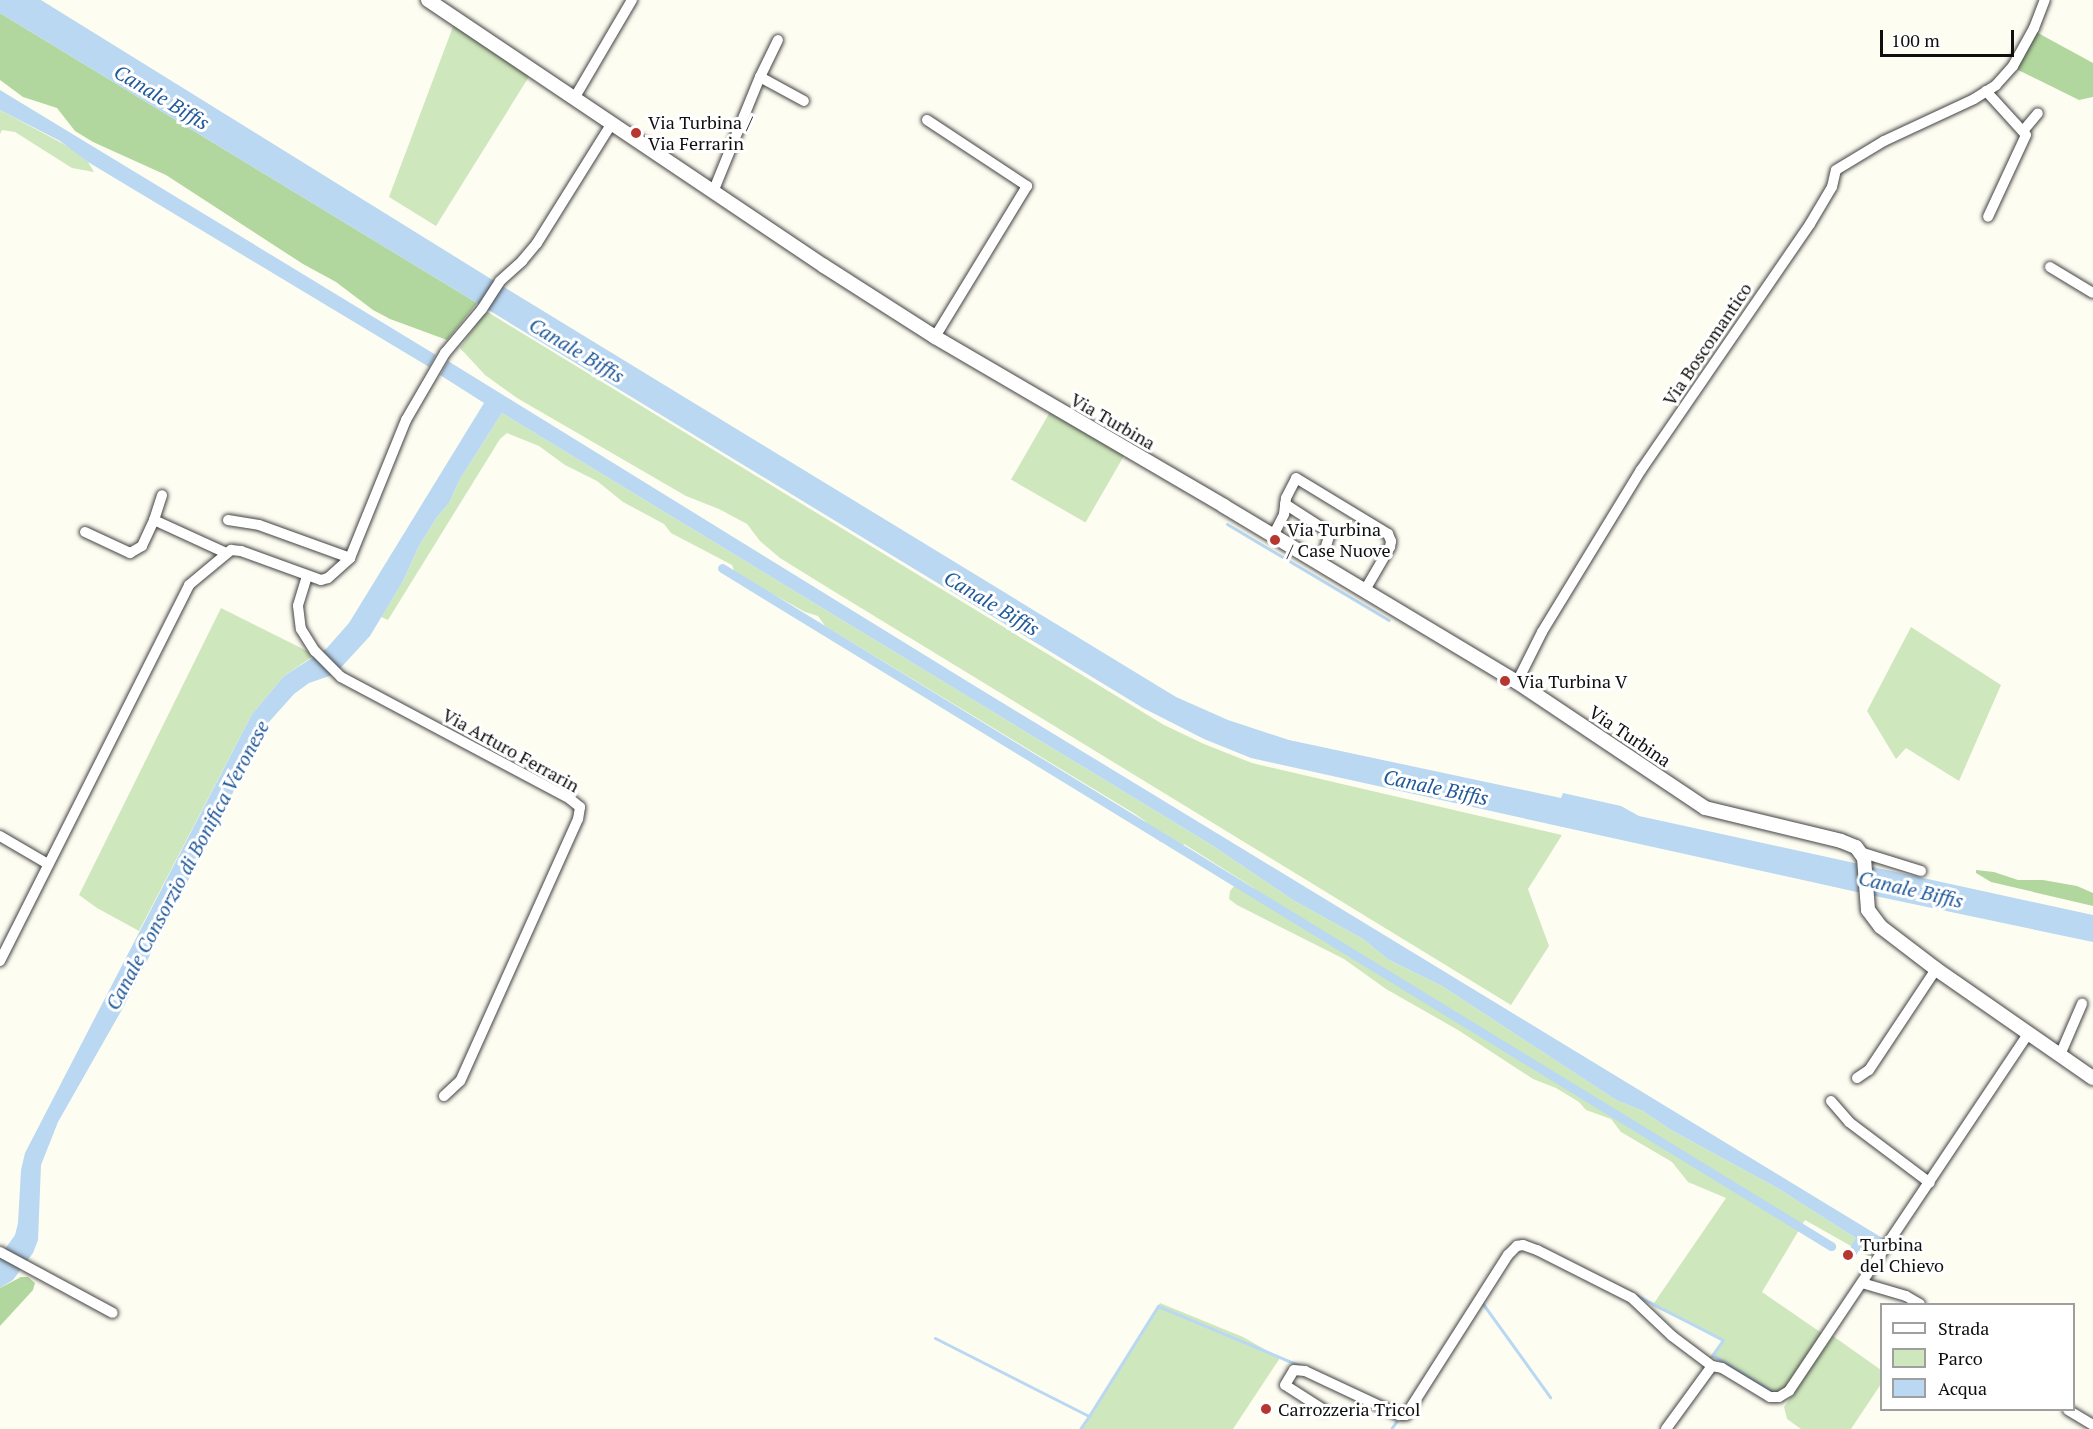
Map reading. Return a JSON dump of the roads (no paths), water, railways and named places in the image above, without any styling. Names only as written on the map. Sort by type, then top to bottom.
[{"type":"street","name":"Via Turbina","points":[[428,0],[713,192],[935,337],[1321,563],[1517,682],[1705,808],[1841,841],[1862,855],[1921,871]]},
{"type":"street","points":[[575,97],[632,0]]},
{"type":"street","name":"Via Boscomantico","points":[[1517,682],[1542,632],[1641,470],[1810,224],[1832,187],[1836,170],[1884,141],[1986,91],[2013,66],[2034,28],[2045,0]]},
{"type":"street","points":[[713,192],[760,77],[778,40]]},
{"type":"street","points":[[760,77],[804,101]]},
{"type":"street","points":[[1986,91],[2026,135],[1988,217]]},
{"type":"street","points":[[2023,131],[2038,113]]},
{"type":"street","points":[[927,120],[1027,186],[935,337]]},
{"type":"street","points":[[154,520],[226,553],[241,551],[307,576],[321,580],[328,578],[350,558],[406,420],[445,354],[482,309],[500,281],[522,261],[537,243],[612,123]]},
{"type":"street","points":[[2050,267],[2093,293]]},
{"type":"street","points":[[1273,536],[1284,514],[1296,478],[1388,534],[1391,541],[1390,547],[1365,590]]},
{"type":"street","points":[[85,532],[130,553],[142,546],[162,495]]},
{"type":"street","points":[[1286,504],[1330,532],[1321,563]]},
{"type":"street","points":[[228,520],[259,525],[350,558]]},
{"type":"street","points":[[0,961],[185,591],[226,553]]},
{"type":"street","name":"Via Arturo Ferrarin","points":[[307,576],[300,592],[298,618],[301,629],[315,651],[341,677],[570,798],[580,807],[578,819],[460,1080],[444,1096]]},
{"type":"street","points":[[0,836],[48,864]]},
{"type":"street","points":[[1862,855],[1867,904],[1881,927],[1936,969],[2093,1078]]},
{"type":"street","points":[[1857,1078],[1869,1070],[1936,969]]},
{"type":"street","points":[[2060,1055],[2082,1005]]},
{"type":"street","points":[[1324,1410],[1285,1384],[1294,1370],[1305,1371],[1399,1415],[1406,1415],[1508,1255],[1516,1246],[1523,1245],[1632,1298],[1672,1336],[1712,1366],[1722,1368],[1770,1396],[1779,1397],[1789,1391],[2029,1033]]},
{"type":"street","points":[[1831,1101],[1849,1122],[1929,1183]]},
{"type":"street","points":[[2,1252],[113,1313]]},
{"type":"street","points":[[1862,1283],[1906,1296],[1917,1303]]},
{"type":"street","points":[[1666,1429],[1712,1366]]},
{"type":"street","points":[[2070,1411],[2093,1425]]},
{"type":"water","name":"Canale Biffis","points":[[0,0],[41,0],[504,287],[1176,697],[1228,720],[1289,740],[1561,798],[1563,793],[1621,806],[1639,816],[2093,915],[2093,942],[1251,758],[1204,739],[1143,708],[0,13]]},
{"type":"water","points":[[0,90],[436,355],[429,367],[88,162],[60,141],[0,110]]},
{"type":"water","name":"Canale Consorzio di Bonifica Veronese","points":[[448,361],[970,683],[1884,1239],[1876,1251],[1779,1189],[1671,1130],[1643,1111],[1616,1100],[1442,986],[1389,960],[1363,939],[1293,900],[1210,844],[502,413],[460,479],[449,503],[437,517],[419,546],[403,581],[370,636],[335,674],[309,683],[294,694],[269,722],[124,1006],[58,1122],[41,1165],[38,1240],[33,1253],[13,1280],[0,1288],[0,1256],[15,1235],[18,1223],[21,1170],[25,1153],[252,714],[284,676],[326,649],[349,623],[484,403],[440,375]]},
{"type":"waterway","points":[[1227,524],[1389,620]]},
{"type":"waterway","points":[[722,568],[1831,1246]]},
{"type":"waterway","points":[[1837,833],[1845,835]]},
{"type":"waterway","points":[[1849,1257],[1863,1234],[1861,1233]]},
{"type":"waterway","points":[[1634,1294],[1723,1340],[1713,1355],[1773,1392]]},
{"type":"waterway","points":[[1483,1304],[1550,1397]]},
{"type":"waterway","points":[[935,1338],[1089,1416],[1158,1306],[1303,1367]]},
{"type":"waterway","points":[[1080,1429],[1089,1416]]},
{"type":"waterway","points":[[1391,1429],[1396,1422]]},
{"type":"place","name":"Via Turbina / Via Ferrarin","points":[[636,133]]},
{"type":"place","name":"Via Turbina / Case Nuove","points":[[1275,540]]},
{"type":"place","name":"Via Turbina V","points":[[1505,681]]},
{"type":"place","name":"Turbina del Chievo","points":[[1848,1255]]},
{"type":"place","name":"Carrozzeria Tricol","points":[[1266,1409]]}]
